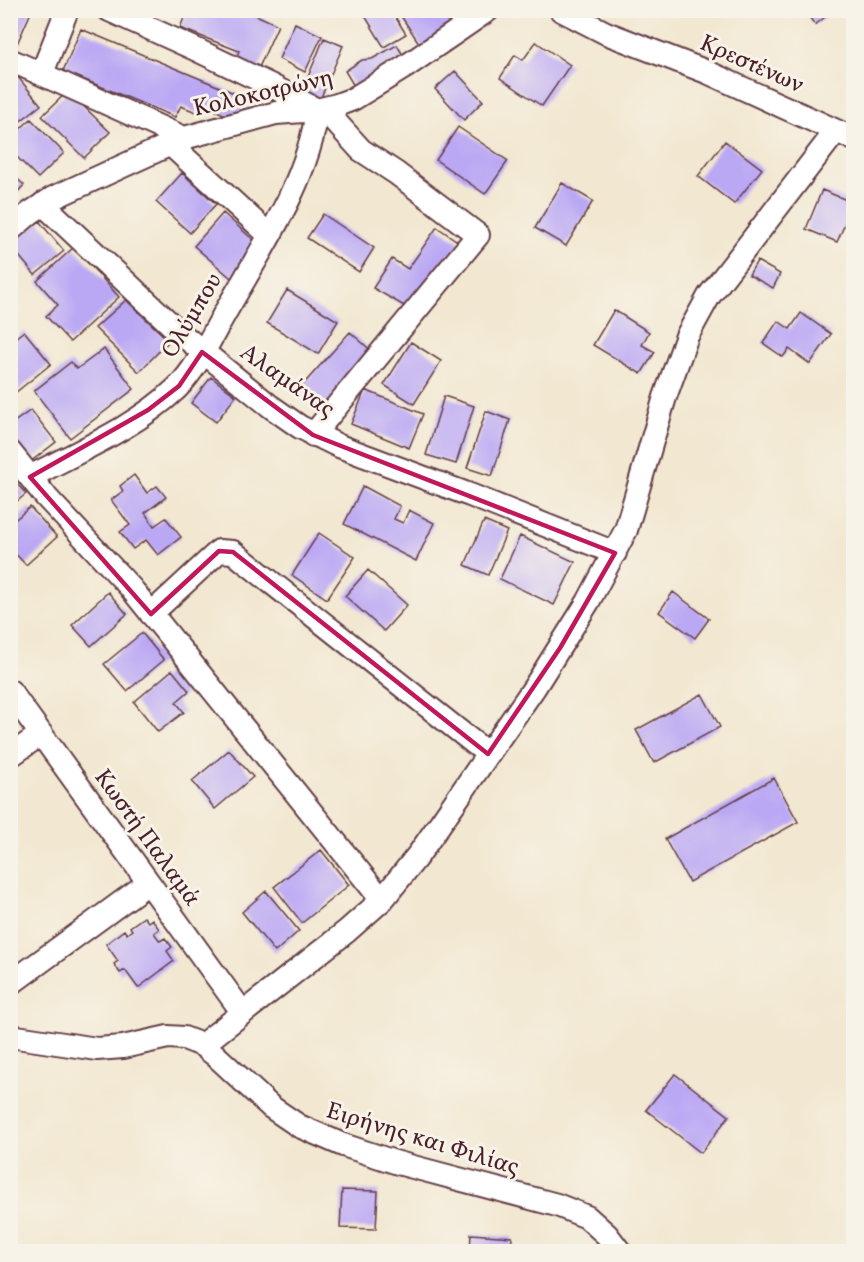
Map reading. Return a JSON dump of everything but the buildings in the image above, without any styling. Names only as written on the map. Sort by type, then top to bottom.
[{"type":"street","points":[[42,73],[67,10]]},
{"type":"street","points":[[109,10],[205,53],[317,110],[338,123],[361,150],[396,173],[478,235],[313,435]]},
{"type":"street","name":"Κολοκοτρώνη","points":[[10,230],[43,204],[177,141],[276,113],[317,110],[338,105],[375,86],[488,10]]},
{"type":"street","name":"Κρεστένων","points":[[561,10],[606,33],[707,72],[845,135]]},
{"type":"street","points":[[10,60],[42,73],[177,141],[269,235]]},
{"type":"street","name":"Ολύμπου","points":[[30,477],[97,442],[157,404],[179,386],[190,373],[269,235],[307,157],[317,110]]},
{"type":"street","points":[[202,1045],[347,931],[382,900],[408,869],[560,648],[615,553],[630,520],[665,397],[687,336],[700,310],[709,296],[845,135]]},
{"type":"street","name":"Αλαμάνας","points":[[43,204],[158,314],[202,352],[270,406],[313,435],[615,553]]},
{"type":"street","points":[[10,452],[117,572],[382,900]]},
{"type":"street","points":[[151,614],[219,551],[233,552],[488,754]]},
{"type":"street","name":"Κωστή Παλαμά","points":[[10,692],[243,1013]]},
{"type":"street","points":[[10,756],[41,734]]},
{"type":"street","points":[[10,984],[148,884]]},
{"type":"street","name":"Ειρήνης και Φιλίας","points":[[10,1036],[97,1049],[123,1047],[174,1036],[184,1038],[202,1045],[224,1062],[271,1107],[299,1126],[343,1145],[398,1163],[537,1199],[574,1212],[592,1221],[620,1251]]},
{"type":"highlighted area","points":[[202,352],[313,435],[615,553],[560,648],[488,754],[233,552],[219,551],[151,614],[30,477],[148,410],[179,386]]}]
